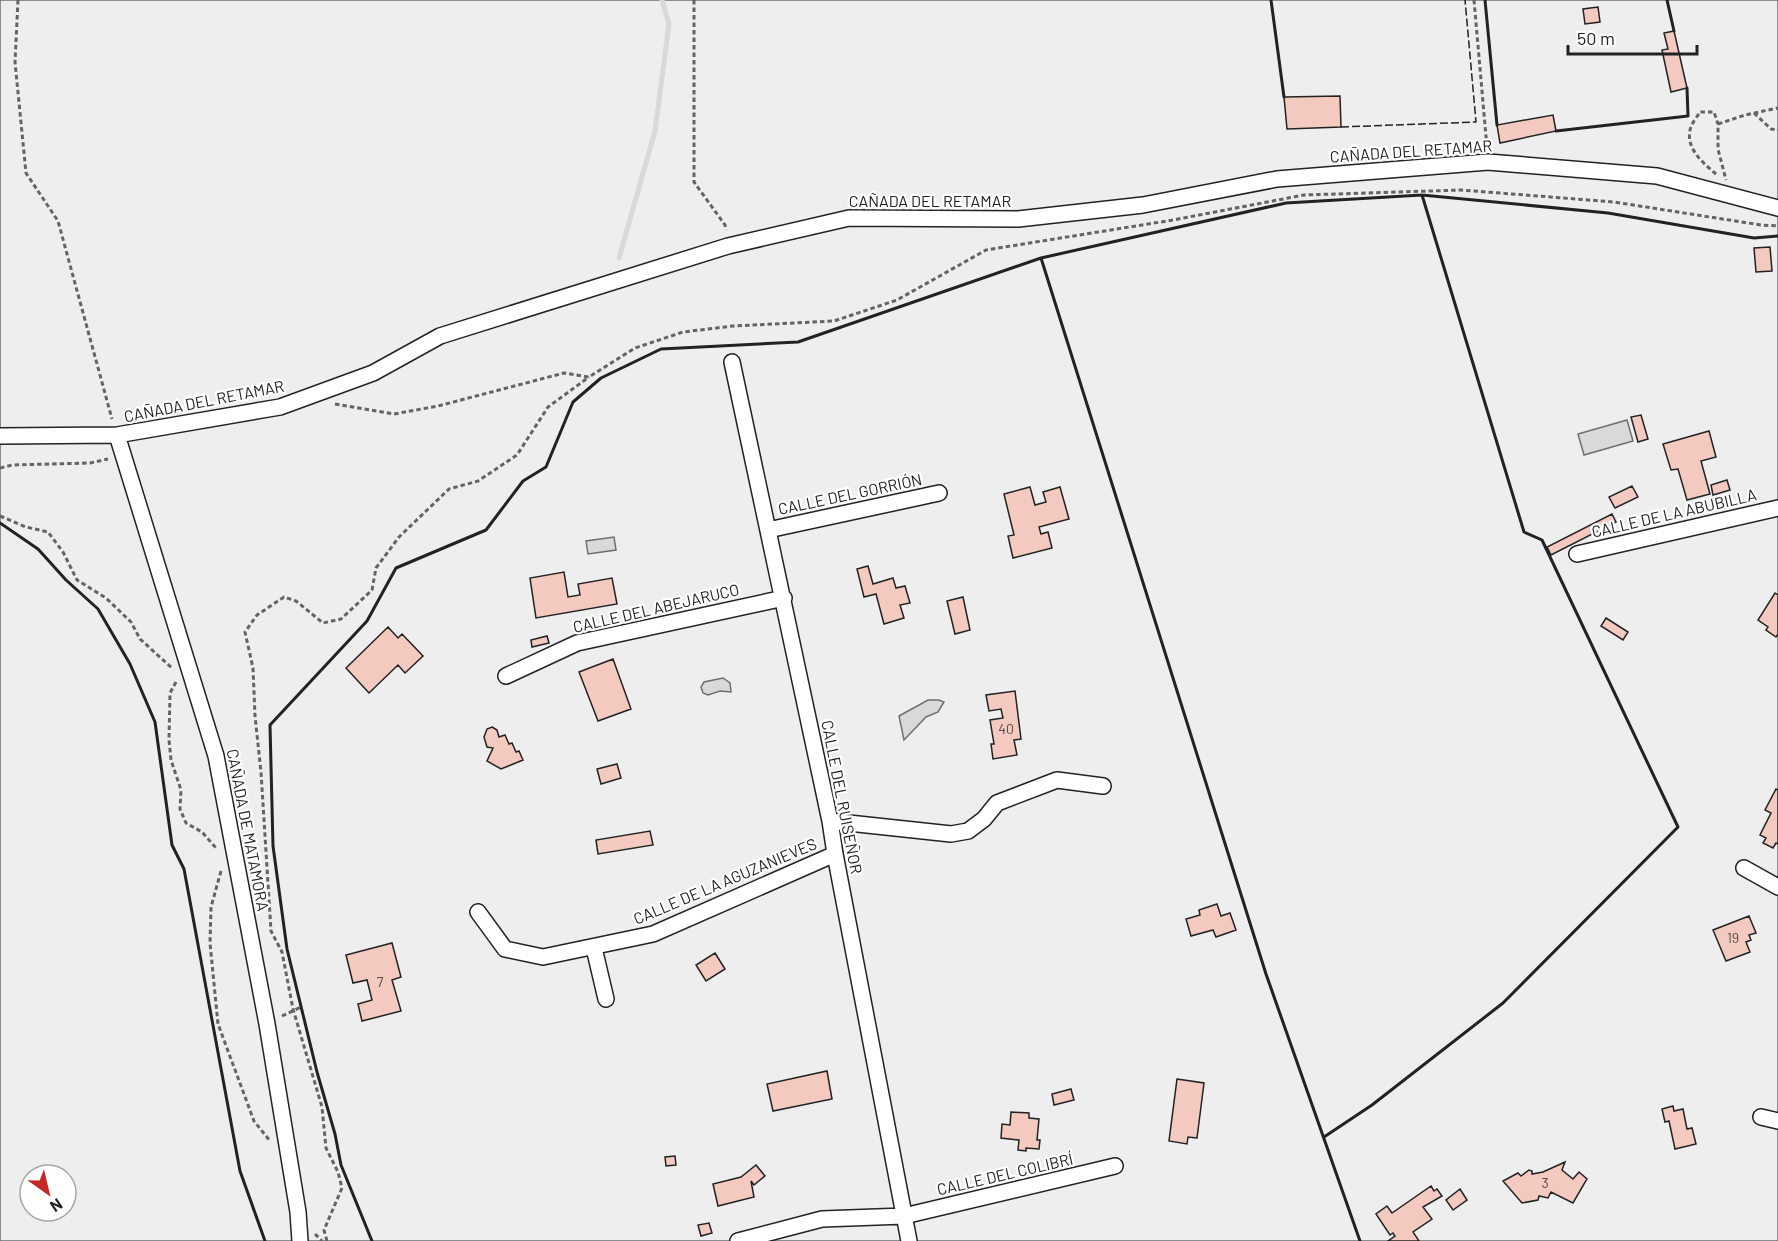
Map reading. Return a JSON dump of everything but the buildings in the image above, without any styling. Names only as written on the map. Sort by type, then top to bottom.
[{"type":"street","name":"CAÑADA DEL RETAMAR","points":[[0,436],[117,435],[280,407],[373,373],[440,336],[729,246],[849,218],[1018,219],[1143,205],[1277,179],[1488,162],[1657,176],[1778,208]]},
{"type":"street","name":"CALLE DEL RUISEÑOR","points":[[732,362],[830,821],[909,1241]]},
{"type":"street","name":"CAÑADA DE MATAMORA","points":[[117,435],[216,756],[267,1024],[298,1212],[300,1241]]},
{"type":"street","name":"CALLE DEL GORRIÓN","points":[[768,530],[939,493]]},
{"type":"street","name":"CALLE DE LA ABUBILLA","points":[[1577,554],[1778,508]]},
{"type":"street","name":"CALLE DEL ABEJARUCO","points":[[506,676],[577,643],[784,598]]},
{"type":"street","points":[[830,821],[951,834],[968,831],[984,819],[997,803],[1057,780],[1103,786]]},
{"type":"street","name":"CALLE DE LA AGUZANIEVES","points":[[478,912],[505,949],[543,957],[653,934],[835,854]]},
{"type":"street","points":[[1744,868],[1778,887]]},
{"type":"street","points":[[594,948],[606,999]]},
{"type":"street","points":[[1761,1117],[1778,1121]]},
{"type":"street","name":"CALLE DEL COLIBRÍ","points":[[738,1241],[822,1219],[904,1216],[1115,1166]]},
{"type":"path","points":[[18,0],[15,62],[26,173],[58,221],[117,435]]},
{"type":"path","points":[[694,0],[694,182],[725,225],[729,246]]},
{"type":"path","points":[[1473,0],[1488,162]]},
{"type":"path","points":[[1718,124],[1778,108]]},
{"type":"path","points":[[1700,112],[1714,112],[1718,124],[1718,149],[1728,187],[1690,146],[1690,129],[1700,112]]},
{"type":"path","points":[[1754,113],[1771,129],[1778,130]]},
{"type":"path","points":[[325,1241],[324,1230],[342,1188],[338,1172],[326,1148],[322,1107],[293,1010],[282,952],[271,931],[253,668],[245,632],[257,615],[284,597],[296,601],[322,623],[341,619],[372,590],[376,568],[399,537],[449,489],[478,481],[517,455],[548,407],[589,377],[635,348],[683,332],[733,326],[834,321],[897,300],[986,250],[1173,220],[1304,195],[1461,190],[1614,202],[1778,226]]},
{"type":"path","points":[[326,403],[394,414],[438,406],[564,373],[589,377]]},
{"type":"path","points":[[0,468],[12,465],[90,463],[124,455]]},
{"type":"path","points":[[0,516],[26,527],[48,532],[63,552],[77,580],[106,598],[131,622],[140,639],[171,667],[174,673]]},
{"type":"path","points":[[177,679],[170,693],[169,740],[171,760],[181,790],[180,809],[186,823],[202,832],[216,847],[219,857]]},
{"type":"path","points":[[222,866],[211,907],[210,943],[218,1024],[254,1121],[274,1145]]},
{"type":"path","points":[[267,1024],[301,1007]]},
{"type":"path","points":[[298,1212],[325,1241]]},
{"type":"shaded area","points":[[0,0],[1778,0],[1778,1241],[0,1241]]},
{"type":"shaded area","points":[[1627,420],[1633,441],[1584,455],[1578,434]]},
{"type":"shaded area","points":[[614,537],[616,550],[588,554],[586,541]]},
{"type":"shaded area","points":[[723,678],[730,683],[731,692],[720,691],[708,695],[703,693],[701,687],[704,682]]},
{"type":"shaded area","points":[[928,700],[944,702],[938,712],[926,717],[904,740],[899,716]]},
{"type":"waterway","points":[[619,258],[655,131],[669,24],[662,0]]},
{"type":"fence","points":[[1341,127],[1476,122],[1465,0]]},
{"type":"wall","points":[[1271,0],[1284,97]]},
{"type":"wall","points":[[1485,0],[1497,125]]},
{"type":"wall","points":[[1667,0],[1674,31]]},
{"type":"wall","points":[[1556,131],[1688,116],[1687,88]]},
{"type":"wall","points":[[1324,1137],[1372,1105],[1503,1003],[1678,827],[1542,540],[1524,532],[1422,195]]},
{"type":"wall","points":[[372,1241],[341,1165],[287,949],[273,846],[270,725],[367,621],[396,568],[486,530],[523,481],[546,467],[573,402],[601,378],[661,349],[798,342],[1041,258],[1286,203],[1422,195],[1608,213],[1754,238],[1778,236]]},
{"type":"wall","points":[[1041,258],[1266,974],[1360,1241]]},
{"type":"wall","points":[[0,523],[38,549],[66,580],[98,609],[130,664],[155,722],[172,845],[184,869],[240,1171],[265,1241]]}]
